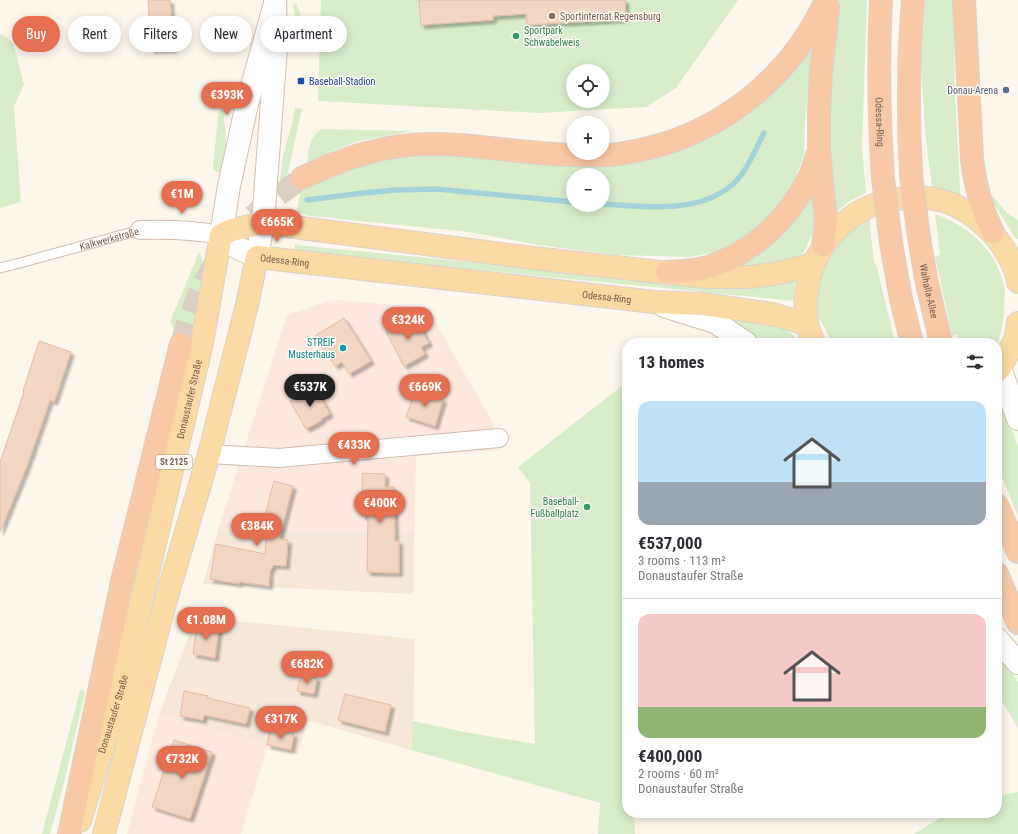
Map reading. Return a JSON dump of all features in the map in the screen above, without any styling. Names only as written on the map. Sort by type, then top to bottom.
[{"type":"highway","points":[[302,178],[323,168],[367,152],[413,144],[436,144],[535,153],[604,155],[635,151],[659,145],[693,132],[725,115],[764,86],[796,51],[809,32],[826,0]]},
{"type":"highway","points":[[819,254],[826,222],[819,150],[821,72],[829,0]]},
{"type":"highway","name":"Odessa-Ring","points":[[881,0],[878,48],[879,116],[883,178],[891,243],[901,299],[911,338]]},
{"type":"highway","name":"Walhalla-Allee","points":[[913,0],[909,48],[908,112],[911,175],[919,238],[940,338]]},
{"type":"highway","points":[[964,0],[974,179],[983,210],[993,232]]},
{"type":"highway","points":[[667,272],[703,268],[734,256],[757,241],[780,221],[795,203],[808,180],[819,150]]},
{"type":"highway","points":[[69,834],[123,577],[181,344]]},
{"type":"highway","points":[[1002,516],[1018,552]]},
{"type":"highway","points":[[1002,586],[1018,623]]},
{"type":"main road","name":"Donaustaufer Straße","points":[[106,833],[165,604],[209,454],[247,305],[257,258],[263,223],[276,48],[275,3]]},
{"type":"main road","name":"Donaustaufer Straße","points":[[75,834],[121,688],[202,343],[229,186],[247,104],[275,3]]},
{"type":"main road","points":[[811,334],[806,296],[808,283],[819,254],[842,224],[864,208],[891,199],[919,197],[946,202],[971,214],[993,232],[1006,250],[1018,282]]},
{"type":"main road","points":[[221,235],[232,230],[263,223],[533,258],[706,277],[750,277],[773,274],[796,269],[819,254]]},
{"type":"main road","name":"Odessa-Ring","points":[[221,235],[236,247],[257,258],[654,302],[703,304],[772,314],[811,334]]},
{"type":"main road","points":[[654,302],[715,322],[739,338]]},
{"type":"main road","points":[[1002,363],[1014,340],[1018,323]]},
{"type":"main road","points":[[1002,377],[1018,419]]},
{"type":"main road","points":[[1002,645],[1018,663]]},
{"type":"street","name":"Kalkwerkstraße","points":[[140,230],[168,229],[221,235]]},
{"type":"street","points":[[209,454],[279,458],[499,438]]},
{"type":"lane","name":"Kalkwerkstraße","points":[[0,268],[140,230]]},
{"type":"shaded area","points":[[333,300],[424,307],[424,303],[492,421],[500,450],[416,456],[414,533],[218,530],[287,315]]},
{"type":"shaded area","points":[[218,530],[414,533],[413,594],[203,584]]},
{"type":"shaded area","points":[[196,617],[415,639],[411,750],[307,720],[298,754],[159,715]]},
{"type":"shaded area","points":[[159,715],[268,745],[241,834],[127,834]]},
{"type":"green space","name":"Sportpark Schwabelweis","points":[[321,0],[738,0],[676,88],[646,107],[539,113],[318,101],[319,52],[347,52],[347,16],[321,16]]},
{"type":"green space","points":[[837,0],[867,0],[862,148],[866,193],[848,202],[832,216],[826,135],[831,40]]},
{"type":"green space","points":[[924,0],[953,0],[955,92],[961,206],[933,194],[926,141],[920,54]]},
{"type":"green space","points":[[293,3],[297,5],[301,16],[295,16]]},
{"type":"green space","points":[[816,27],[805,121],[804,155],[793,183],[778,209],[761,228],[720,251],[690,257],[616,255],[538,245],[469,232],[310,216],[297,212],[300,192],[356,166],[400,156],[444,153],[512,159],[566,153],[566,160],[610,160],[610,148],[704,137]]},
{"type":"green space","points":[[2,34],[12,42],[12,52],[15,52],[24,84],[14,107],[21,202],[0,208],[0,35]]},
{"type":"green space","points":[[295,108],[302,109],[287,176],[282,181],[280,180],[283,155]]},
{"type":"green space","points":[[219,110],[225,111],[224,118],[227,148],[224,173],[217,172],[213,169]]},
{"type":"green space","points":[[322,129],[412,131],[359,141],[332,151],[307,165],[310,144],[317,132]]},
{"type":"green space","points":[[812,182],[815,228],[804,252],[788,263],[718,269]]},
{"type":"green space","points":[[985,189],[987,189],[1007,213],[1018,220],[1018,239],[1016,239]]},
{"type":"green space","points":[[869,214],[874,263],[876,263],[894,338],[830,338],[822,323],[812,311],[824,254]]},
{"type":"green space","points":[[935,214],[959,225],[980,241],[988,251],[1000,273],[1005,291],[1004,315],[999,338],[958,338],[957,334],[952,336],[935,256],[940,255]]},
{"type":"green space","points":[[295,245],[708,285],[795,280],[794,301],[295,252]]},
{"type":"green space","points":[[199,252],[203,262],[203,286],[198,314],[188,350],[170,322]]},
{"type":"green space","points":[[726,316],[779,326],[791,333],[796,338],[751,338]]},
{"type":"green space","points":[[622,386],[622,818],[634,818],[635,834],[598,834],[600,803],[411,750],[413,721],[469,733],[535,744],[530,483],[518,467]]},
{"type":"green space","points":[[1002,399],[1018,447],[1018,516],[1002,477]]},
{"type":"green space","points":[[1002,662],[1018,682],[1018,728],[1003,703]]},
{"type":"green space","points":[[83,689],[85,693],[62,791],[50,834],[42,834],[80,691]]},
{"type":"green space","points":[[1018,792],[1018,834],[914,834],[940,818],[1002,818],[1002,795]]},
{"type":"building","points":[[148,0],[170,0],[171,16],[149,16]]},
{"type":"building","points":[[419,0],[625,0],[626,19],[527,25],[526,14],[493,16],[493,20],[421,25]]},
{"type":"building","points":[[414,316],[429,343],[421,347],[425,354],[404,366],[386,332]]},
{"type":"building","name":"STREIF Musterhaus","points":[[344,318],[371,361],[349,374],[342,362],[335,366],[316,335]]},
{"type":"building","points":[[39,341],[71,352],[54,402],[50,400],[27,466],[0,532],[0,462],[24,392],[23,391]]},
{"type":"building","points":[[316,389],[330,414],[306,429],[290,401],[306,392],[307,394]]},
{"type":"building","points":[[415,390],[443,400],[435,426],[406,417]]},
{"type":"building","points":[[362,473],[385,474],[385,487],[394,487],[395,541],[399,541],[399,573],[367,572],[368,516],[362,516]]},
{"type":"building","points":[[274,481],[293,486],[279,539],[288,540],[286,566],[273,565],[270,571],[269,586],[240,582],[239,584],[210,579],[216,544],[265,554],[268,516],[265,515]]},
{"type":"building","points":[[197,624],[219,627],[215,658],[193,654]]},
{"type":"building","points":[[301,675],[317,678],[314,694],[297,691]]},
{"type":"building","points":[[184,691],[250,708],[246,724],[204,715],[203,720],[180,716]]},
{"type":"building","points":[[345,694],[391,705],[385,732],[338,720]]},
{"type":"building","points":[[270,730],[294,734],[291,750],[267,745]]},
{"type":"building","points":[[174,740],[212,752],[190,819],[152,807]]},
{"type":"waterway","points":[[610,204],[653,207],[687,205],[703,201],[718,194],[737,180],[742,174],[764,133]]},
{"type":"waterway","points":[[307,200],[396,190],[436,189],[566,201]]},
{"type":"tunnel","points":[[253,216],[302,178]]},
{"type":"tunnel","points":[[181,344],[195,302],[215,263]]},
{"type":"place","name":"Sportinternat Regensburg","points":[[552,16]]},
{"type":"place","name":"Sportpark Schwabelweis","points":[[516,36]]},
{"type":"place","name":"Baseball-Stadion","points":[[301,81]]},
{"type":"place","name":"Donau-Arena","points":[[1006,90]]},
{"type":"place","name":"STREIF Musterhaus","points":[[343,348]]},
{"type":"place","name":"Baseball- Fußballplatz","points":[[587,507]]}]
